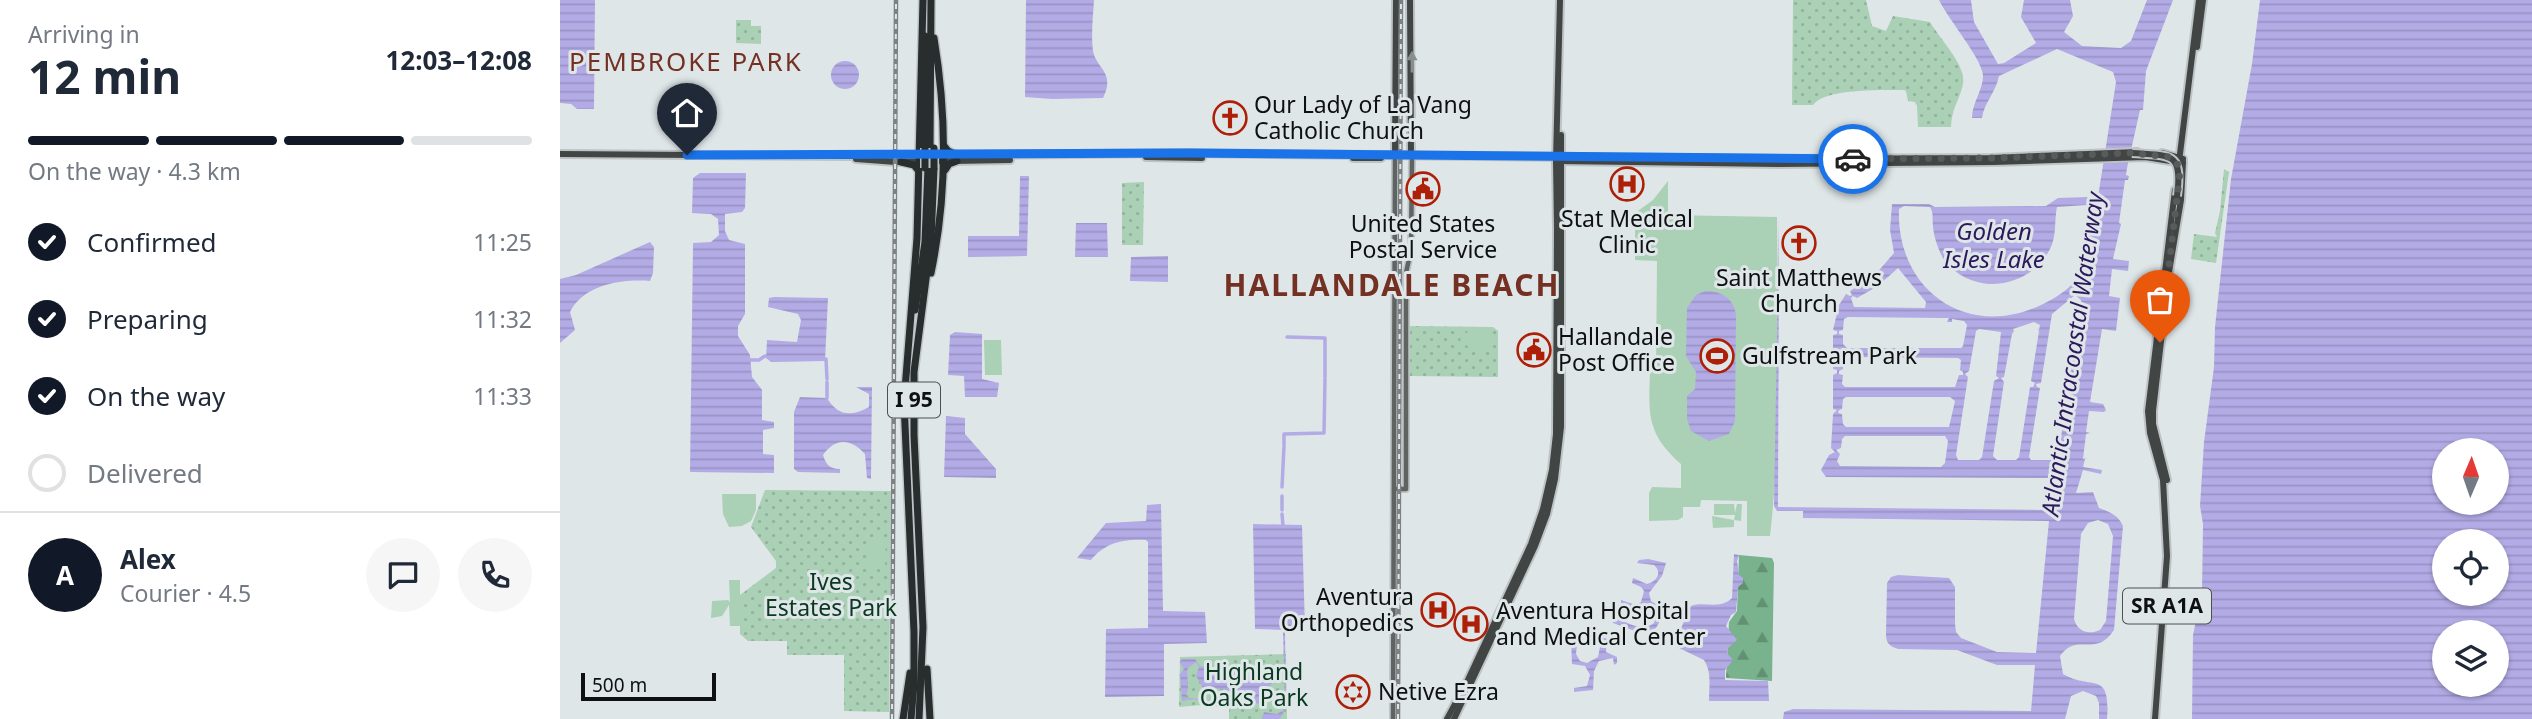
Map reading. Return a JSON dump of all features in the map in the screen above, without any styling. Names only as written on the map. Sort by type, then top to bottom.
[{"type":"highway","name":"I 95","points":[[915,719],[904,402],[910,316],[922,239],[934,119],[934,37],[928,0]]},
{"type":"highway","name":"I 95","points":[[928,0],[924,99],[929,148]]},
{"type":"highway","points":[[928,0],[929,148]]},
{"type":"highway","points":[[928,0],[934,119]]},
{"type":"highway","points":[[915,719],[917,648],[907,396],[911,335],[925,242],[927,169],[915,156],[928,0]]},
{"type":"highway","points":[[921,307],[926,297],[934,258],[944,170],[934,37]]},
{"type":"highway","points":[[924,99],[927,91],[928,46]]},
{"type":"highway","points":[[929,148],[931,61]]},
{"type":"highway","points":[[944,154],[948,151],[957,158],[944,170]]},
{"type":"highway","points":[[901,162],[927,169]]},
{"type":"highway","name":"I 95","points":[[915,719],[923,627],[914,404],[921,307],[931,240],[927,169]]},
{"type":"highway","points":[[903,719],[911,664],[912,588]]},
{"type":"highway","points":[[923,627],[930,719]]},
{"type":"main road","points":[[1392,719],[1396,0]]},
{"type":"main road","points":[[1394,489],[1406,489],[1406,273],[1411,252],[1410,0]]},
{"type":"main road","points":[[1454,719],[1541,532],[1561,427],[1562,339],[1557,317],[1560,0]]},
{"type":"main road","points":[[2179,195],[2201,0]]},
{"type":"main road","points":[[1476,157],[1996,158],[2071,153],[2158,159],[2169,156]]},
{"type":"main road","points":[[2062,159],[2071,153]]},
{"type":"main road","points":[[560,156],[863,160],[885,154],[1065,159],[1095,155],[1411,156],[1821,164],[2001,162],[2132,153],[2169,156],[2182,162]]},
{"type":"main road","points":[[2132,153],[2166,156],[2177,163],[2180,172],[2179,195]]},
{"type":"main road","points":[[957,158],[1182,155]]},
{"type":"main road","points":[[560,156],[828,156],[901,162],[915,156]]},
{"type":"main road","points":[[820,159],[828,156]]},
{"type":"main road","points":[[1411,156],[1440,159],[1457,157]]},
{"type":"main road","points":[[2169,156],[2176,165],[2182,162]]},
{"type":"main road","points":[[1446,719],[1508,602],[1510,590],[1552,485],[1559,328],[1558,159]]},
{"type":"main road","points":[[1724,163],[1741,159]]},
{"type":"main road","points":[[1821,164],[1832,159]]},
{"type":"main road","points":[[2151,426],[2149,397],[2176,185],[2182,162]]},
{"type":"main road","points":[[2176,185],[2179,186],[2179,195]]},
{"type":"main road","name":"SR A1A","points":[[2165,493],[2151,426],[2179,195]]},
{"type":"main road","name":"SR A1A","points":[[2151,426],[2161,453],[2171,556],[2156,719]]},
{"type":"green space","points":[[1793,0],[1866,0],[1872,26],[1886,31],[1893,16],[1930,22],[1957,61],[1963,77],[1951,127],[1918,127],[1917,106],[1915,102],[1908,101],[1904,90],[1842,93],[1819,99],[1813,105],[1792,105]]},
{"type":"green space","points":[[736,20],[751,20],[751,26],[761,26],[761,44],[736,43]]},
{"type":"green space","points":[[2224,169],[2229,172],[2216,263],[2191,259],[2194,234],[2217,237],[2215,233]]},
{"type":"green space","name":"Gulfstream Park","points":[[1668,181],[1668,215],[1777,217],[1778,416],[1770,536],[1747,536],[1747,501],[1701,500],[1700,507],[1683,507],[1683,517],[1678,520],[1649,521],[1649,493],[1652,487],[1681,488],[1681,464],[1661,442],[1650,410],[1650,369],[1656,368],[1657,261],[1635,260],[1635,228],[1624,228],[1624,221],[1653,200]]},
{"type":"green space","points":[[1144,182],[1143,245],[1122,245],[1122,183]]},
{"type":"green space","points":[[1408,326],[1493,327],[1498,331],[1498,377],[1408,376]]},
{"type":"green space","points":[[1476,328],[1484,328],[1495,335],[1482,355],[1478,355],[1460,340],[1464,334]]},
{"type":"green space","points":[[984,340],[1001,340],[1002,375],[985,375]]},
{"type":"green space","name":"Ives Estates Park","points":[[765,490],[891,491],[889,712],[844,711],[844,655],[787,655],[787,641],[748,641],[740,634],[740,595],[776,568],[776,561],[751,527]]},
{"type":"green space","points":[[722,494],[756,494],[756,510],[751,521],[742,526],[729,527],[723,514]]},
{"type":"green space","points":[[1714,504],[1734,504],[1735,513],[1737,504],[1742,504],[1741,521],[1734,520],[1735,515],[1714,515]]},
{"type":"green space","points":[[1712,516],[1734,520],[1734,527],[1713,528]]},
{"type":"green space","points":[[867,537],[886,537],[885,568],[866,568]]},
{"type":"green space","points":[[1739,555],[1772,558],[1774,563],[1772,681],[1726,678],[1729,622],[1737,611]]},
{"type":"green space","points":[[729,580],[740,580],[740,626],[730,626],[729,605],[722,616],[711,618],[712,601],[730,602]]},
{"type":"green space","name":"Highland Oaks Park","points":[[1286,654],[1287,719],[1229,719],[1229,707],[1217,707],[1214,704],[1179,707],[1180,657]]},
{"type":"water","points":[[560,0],[595,0],[594,109],[577,109],[571,104],[560,103]]},
{"type":"water","points":[[1026,0],[1094,0],[1093,51],[1106,77],[1103,98],[1025,97]]},
{"type":"water","name":"Golden Isles Lake","points":[[1939,0],[1971,0],[1974,22],[1998,64],[2036,43],[2021,17],[2024,0],[2070,0],[2073,16],[2064,32],[2082,46],[2121,48],[2131,41],[2147,0],[2173,0],[2146,71],[2143,110],[2140,110],[2127,168],[2126,175],[2129,176],[2128,180],[2125,180],[2121,224],[2113,259],[2129,261],[2128,271],[2112,269],[2109,296],[2120,298],[2116,331],[2102,329],[2090,402],[2103,404],[2106,410],[2089,411],[2086,432],[2090,433],[2086,434],[2083,459],[2088,458],[2085,459],[2083,467],[2102,470],[2101,474],[2083,470],[2076,493],[2093,492],[2099,508],[2113,514],[2123,526],[2114,630],[2100,643],[2073,645],[2060,656],[2063,674],[2102,687],[2106,693],[2107,719],[2099,719],[2096,696],[2083,691],[2071,696],[2065,719],[1783,719],[1784,712],[1793,709],[2031,711],[2035,665],[1997,665],[1957,650],[1898,649],[1890,645],[1886,637],[1887,583],[1891,577],[1898,575],[1949,578],[1955,587],[1955,624],[1956,632],[1961,638],[1997,652],[2036,653],[2049,521],[1803,518],[1803,511],[1777,511],[1774,506],[1779,218],[1778,507],[2046,510],[2050,507],[2053,482],[2050,478],[1826,477],[1821,470],[1829,455],[1835,452],[1831,448],[1833,414],[1837,410],[1833,409],[1833,375],[1837,370],[1833,369],[1833,335],[1837,334],[1837,331],[1833,330],[1839,305],[1846,294],[1852,295],[1850,291],[1874,276],[1894,253],[1890,230],[1892,204],[1929,204],[1935,207],[2046,206],[2058,198],[2098,197],[2116,82],[2113,72],[2057,49],[1999,76],[1982,118],[1972,118],[1983,76],[1977,60]],"holes":[[[2086,205],[2089,208],[2087,249],[2078,277],[2066,290],[2045,303],[2017,314],[1990,316],[1965,312],[1943,302],[1924,286],[1910,264],[1901,238],[1899,209],[1904,206],[1930,207],[1935,239],[1943,258],[1954,270],[1968,279],[1983,283],[1999,284],[2028,273],[2050,249],[2057,207]],[[1898,268],[1926,302],[1925,308],[1854,307],[1851,298],[1857,298],[1878,286]],[[2075,295],[2081,300],[2081,305],[2058,457],[2052,460],[2031,460],[2029,457],[2040,388],[2036,384],[2041,383],[2052,314]],[[1848,317],[1949,318],[1947,322],[1952,322],[1952,319],[1964,321],[1967,325],[1961,348],[1847,348],[1843,344],[1843,335],[1839,334],[1839,331],[1843,330],[1844,319]],[[2034,322],[2040,325],[2039,330],[2037,328],[2039,331],[2031,381],[2035,383],[2030,387],[2019,457],[2016,460],[1997,460],[1993,456],[2004,382],[2001,378],[2004,377],[2013,329]],[[1979,329],[2001,332],[1996,376],[1999,378],[1994,381],[1982,457],[1979,460],[1958,460],[1956,455],[1968,377],[1965,374],[1969,371],[1976,331]],[[1846,357],[1958,358],[1961,360],[1960,370],[1963,375],[1959,375],[1955,387],[1845,387],[1842,384],[1843,375],[1839,374],[1843,369],[1843,360]],[[1846,397],[1950,397],[1955,401],[1949,427],[1846,427],[1842,414],[1838,413],[1842,409],[1843,399]],[[1845,436],[1945,436],[1948,441],[1945,463],[1941,467],[1840,466],[1837,461],[1840,454],[1836,450],[1841,448]],[[2098,520],[2108,524],[2113,536],[2106,621],[2100,630],[2088,632],[2081,630],[2074,619],[2081,534],[2088,523]]]},
{"type":"water","points":[[2260,0],[2532,0],[2532,719],[2192,719],[2193,635],[2202,592],[2203,524],[2200,506],[2204,442],[2214,367],[2215,327],[2231,179],[2252,64]]},
{"type":"water","points":[[845,61],[855,65],[859,75],[855,85],[845,89],[835,85],[831,75],[835,65]]},
{"type":"water","points":[[700,173],[746,173],[745,208],[742,212],[725,214],[725,231],[729,240],[745,244],[745,314],[738,326],[738,336],[750,355],[752,377],[762,390],[762,420],[774,422],[774,428],[763,430],[763,454],[774,455],[774,473],[690,472],[693,243],[711,242],[719,235],[718,219],[711,214],[692,213],[693,178]]},
{"type":"water","points":[[1020,176],[1029,176],[1027,256],[968,257],[968,236],[1019,236]]},
{"type":"water","points":[[1076,223],[1107,223],[1108,257],[1075,257]]},
{"type":"water","points":[[650,242],[654,247],[650,281],[605,285],[585,295],[570,312],[575,330],[560,343],[560,279],[576,275]]},
{"type":"water","points":[[1168,256],[1168,282],[1130,281],[1131,257]]},
{"type":"water","points":[[1705,291],[1716,292],[1730,300],[1736,315],[1735,421],[1729,434],[1709,441],[1691,431],[1687,419],[1687,396],[1695,389],[1696,372],[1686,356],[1687,308],[1696,295]]},
{"type":"water","points":[[769,298],[828,298],[825,361],[771,362],[766,358],[767,340],[797,342],[801,320],[798,314],[768,307]]},
{"type":"water","points":[[955,332],[982,334],[982,379],[999,383],[997,397],[965,397],[964,376],[948,375],[950,335]]},
{"type":"water","points":[[856,387],[872,387],[871,479],[867,478],[865,454],[854,445],[844,442],[833,445],[823,455],[828,465],[840,469],[840,473],[798,472],[794,469],[794,412],[800,397],[827,398],[840,411],[851,413],[869,407],[869,394]]},
{"type":"water","points":[[946,416],[965,418],[965,434],[996,469],[996,478],[944,477]]},
{"type":"water","points":[[1161,504],[1163,611],[1205,612],[1207,643],[1164,644],[1164,696],[1105,697],[1106,629],[1148,628],[1148,542],[1123,541],[1109,545],[1091,560],[1077,558],[1106,523],[1146,521],[1147,505]]},
{"type":"water","points":[[1253,524],[1302,525],[1305,629],[1285,630],[1285,709],[1283,630],[1255,629]]},
{"type":"water","points":[[1734,554],[1739,555],[1739,575],[1743,578],[1743,583],[1738,587],[1736,612],[1731,615],[1726,626],[1737,640],[1728,648],[1727,653],[1733,660],[1725,670],[1725,680],[1768,681],[1769,701],[1709,701],[1707,665],[1704,660],[1677,647],[1678,635],[1691,606],[1722,604],[1732,598]]},
{"type":"water","points":[[1639,560],[1666,563],[1662,576],[1649,593],[1651,601],[1666,610],[1656,628],[1651,630],[1634,630],[1613,623],[1612,619],[1615,618],[1639,627],[1654,623],[1656,616],[1646,604],[1634,610],[1621,603],[1621,600],[1636,605],[1641,602],[1644,591],[1632,583],[1633,578],[1647,584],[1657,577],[1658,571],[1654,565],[1637,563]]},
{"type":"water","points":[[1602,637],[1607,639],[1606,652],[1617,657],[1617,663],[1614,665],[1613,658],[1599,661],[1594,671],[1593,690],[1574,692],[1574,688],[1587,686],[1590,675],[1585,666],[1572,664],[1571,638],[1584,639],[1577,645],[1576,654],[1580,661],[1587,663],[1598,657]]},
{"type":"water","points":[[1182,659],[1195,659],[1200,666],[1214,668],[1234,665],[1249,670],[1268,668],[1273,676],[1267,699],[1263,704],[1247,702],[1224,689],[1203,688],[1196,676],[1199,667],[1196,662],[1187,669],[1188,689],[1185,699],[1192,698],[1230,705],[1208,704],[1194,699],[1182,701]]},
{"type":"water","points":[[1285,709],[1280,719],[1262,719],[1264,712],[1277,714]]},
{"type":"waterway","points":[[1287,337],[1325,338],[1325,377]]},
{"type":"waterway","points":[[759,360],[765,356]]},
{"type":"waterway","points":[[826,359],[827,379]]},
{"type":"waterway","points":[[750,360],[757,360]]},
{"type":"waterway","points":[[1284,444],[1284,434],[1324,433],[1325,379]]},
{"type":"waterway","points":[[827,382],[827,398]]},
{"type":"waterway","points":[[1282,487],[1284,446]]},
{"type":"waterway","points":[[1282,496],[1282,510]]},
{"type":"waterway","points":[[1282,514],[1283,526]]},
{"type":"railway","points":[[892,719],[896,0]]},
{"type":"railway","points":[[1398,719],[1401,0]]},
{"type":"way so far","points":[[1853,159],[1996,158],[2071,153],[2132,153],[2172,158],[2180,172],[2160,342]]},
{"type":"place","name":"Our Lady of La Vang Catholic Church","points":[[1230,118]]},
{"type":"place","name":"Stat Medical Clinic","points":[[1627,184]]},
{"type":"place","name":"United States Postal Service","points":[[1423,189]]},
{"type":"place","name":"Saint Matthews Church","points":[[1799,243]]},
{"type":"place","name":"Hallandale Post Office","points":[[1534,350]]},
{"type":"place","name":"Gulfstream Park","points":[[1717,356]]},
{"type":"place","name":"Aventura Orthopedics","points":[[1438,610]]},
{"type":"place","name":"Aventura Hospital and Medical Center","points":[[1471,624]]},
{"type":"place","name":"Netive Ezra","points":[[1353,692]]},
{"type":"district","name":"PEMBROKE PARK","points":[[686,62]]},
{"type":"district","name":"HALLANDALE BEACH","points":[[1392,286]]},
{"type":"route","points":[[687,155],[1189,153],[1853,159]]},
{"type":"water label","name":"Atlantic Intracoastal Waterway","points":[[2073,354]]}]
